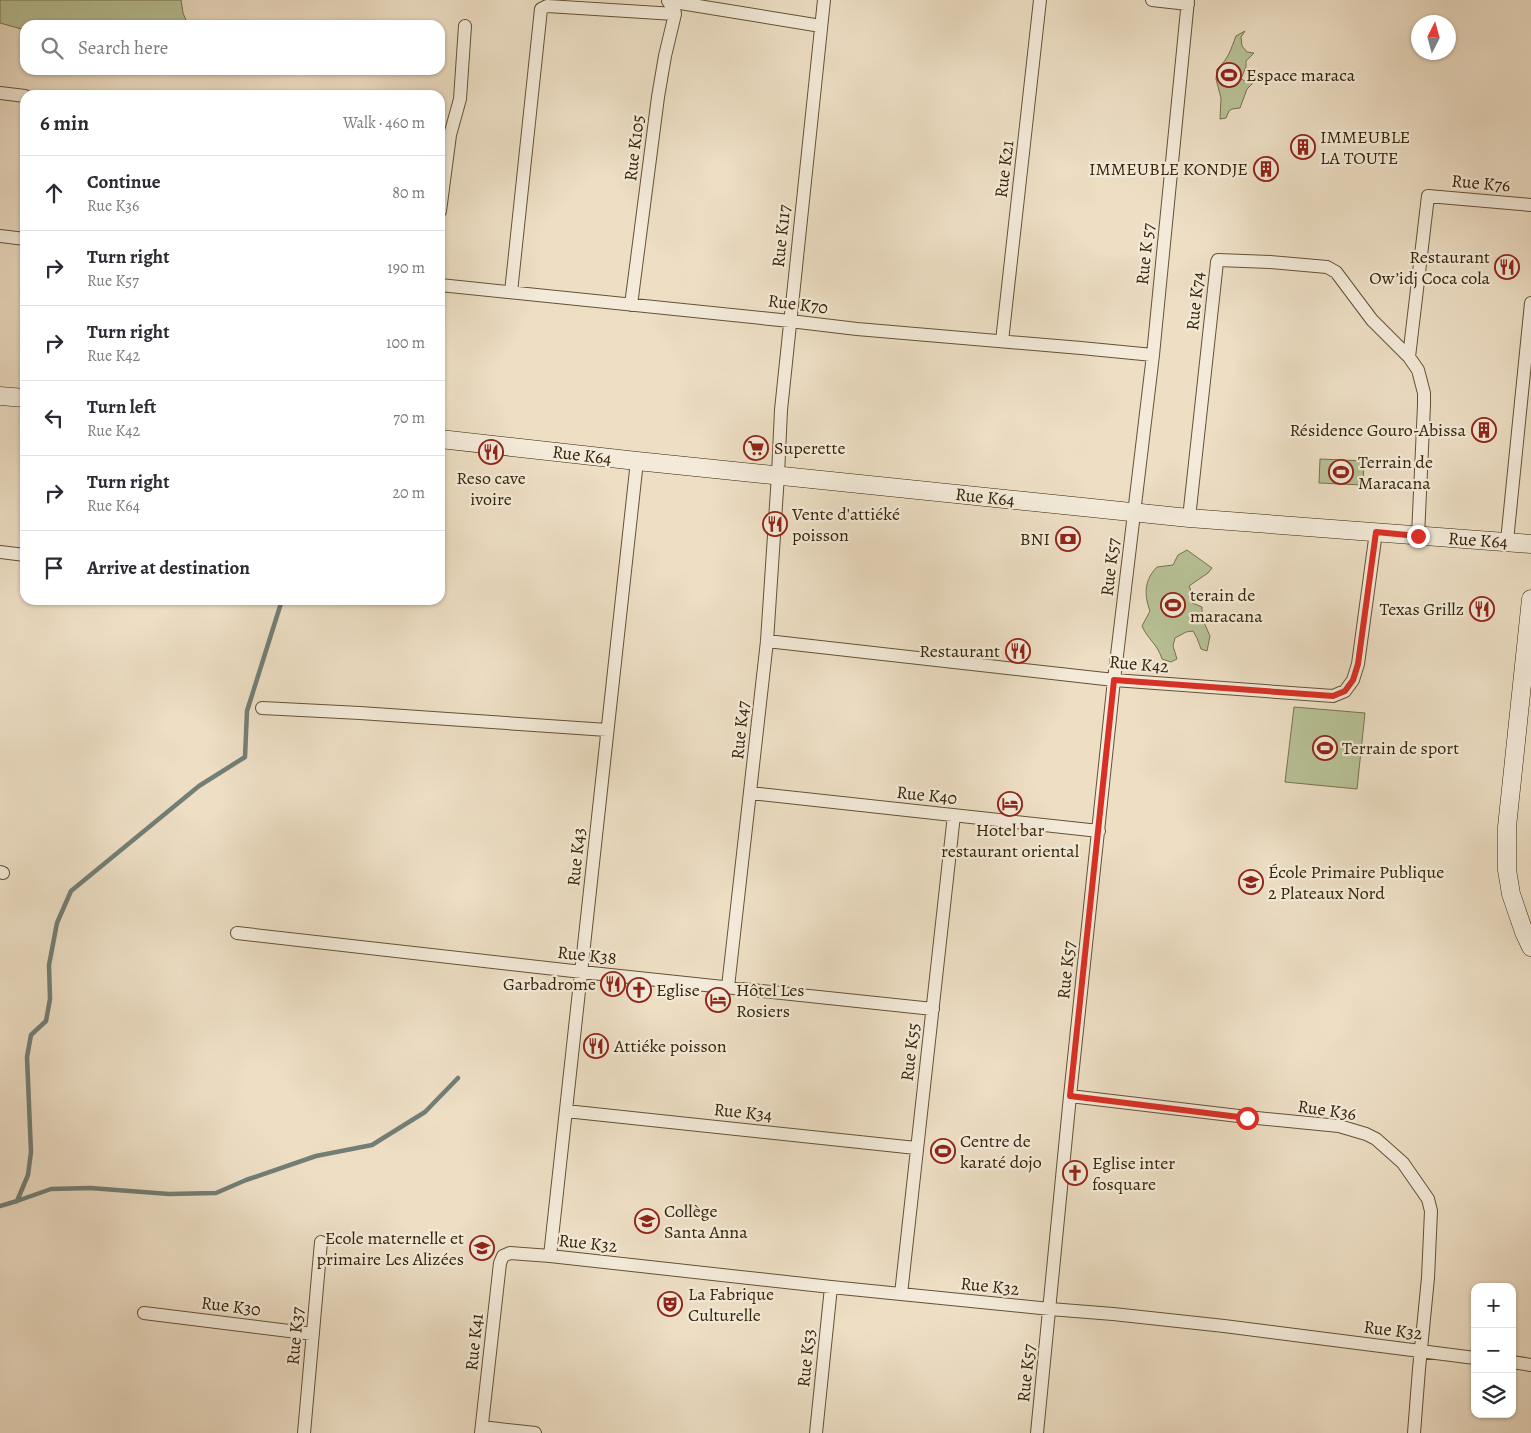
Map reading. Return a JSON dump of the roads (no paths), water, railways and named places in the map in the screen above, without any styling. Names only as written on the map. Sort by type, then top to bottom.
[{"type":"street","points":[[668,0],[821,26]]},
{"type":"street","points":[[511,292],[541,9],[547,6],[675,14],[674,8],[668,0]]},
{"type":"street","name":"Rue K117","points":[[778,475],[781,410],[824,0]]},
{"type":"street","name":"Rue K21","points":[[1002,341],[1040,0]]},
{"type":"street","points":[[1152,0],[1188,2]]},
{"type":"street","name":"Rue K 57","points":[[1135,511],[1153,356],[1188,2]]},
{"type":"street","name":"Rue K105","points":[[631,305],[658,97],[675,14]]},
{"type":"street","points":[[445,134],[460,99],[465,26]]},
{"type":"street","points":[[0,94],[20,96]]},
{"type":"street","name":"Rue K76","points":[[1410,357],[1428,196],[1531,205]]},
{"type":"street","points":[[0,236],[20,238]]},
{"type":"street","name":"Rue K74","points":[[1190,518],[1218,260],[1270,262],[1332,269],[1372,320],[1410,357]]},
{"type":"street","name":"Rue K70","points":[[445,285],[857,329],[1153,356]]},
{"type":"street","points":[[1507,541],[1531,303]]},
{"type":"street","points":[[1410,357],[1418,370],[1424,394],[1418,536]]},
{"type":"street","points":[[1524,373],[1531,389]]},
{"type":"street","points":[[0,396],[20,398]]},
{"type":"street","name":"Rue K64","points":[[445,439],[636,461],[1190,518],[1531,544]]},
{"type":"street","name":"Rue K43","points":[[550,1256],[636,461]]},
{"type":"street","name":"Rue K47","points":[[728,987],[767,641],[778,475]]},
{"type":"street","name":"Rue K57","points":[[1037,1433],[1114,680],[1135,511]]},
{"type":"street","name":"Rue K42","points":[[767,641],[1114,680],[1333,696],[1345,691],[1353,680],[1358,664],[1376,532]]},
{"type":"street","points":[[0,552],[20,554]]},
{"type":"street","points":[[1531,599],[1507,827],[1507,870],[1511,894],[1524,932],[1531,946]]},
{"type":"street","points":[[262,708],[608,730]]},
{"type":"street","name":"Rue K40","points":[[751,793],[1099,831]]},
{"type":"street","name":"Rue K55","points":[[901,1294],[954,815]]},
{"type":"street","name":"Rue K38","points":[[237,933],[933,1009]]},
{"type":"street","name":"Rue K36","points":[[1070,1096],[1339,1126],[1376,1139],[1403,1163],[1428,1199],[1431,1211],[1428,1278],[1414,1433]]},
{"type":"street","name":"Rue K34","points":[[566,1111],[916,1148]]},
{"type":"street","name":"Rue K37","points":[[304,1433],[322,1242]]},
{"type":"street","name":"Rue K32","points":[[503,1256],[510,1253],[550,1256],[831,1288],[1113,1314],[1471,1357]]},
{"type":"street","name":"Rue K41","points":[[481,1430],[500,1263],[503,1256]]},
{"type":"street","name":"Rue K53","points":[[816,1433],[831,1288]]},
{"type":"street","name":"Rue K30","points":[[144,1313],[313,1334]]},
{"type":"street","points":[[1516,1363],[1531,1365]]},
{"type":"street","points":[[481,1430],[534,1433]]},
{"type":"waterway","points":[[0,1206],[17,1201],[28,1175],[31,1152],[27,1057],[31,1035],[46,1021],[50,999],[49,965],[57,923],[71,891],[199,786],[245,757],[247,711],[280,605]]},
{"type":"waterway","points":[[17,1201],[51,1189],[90,1188],[169,1194],[216,1193],[246,1180],[316,1156],[372,1145],[425,1112],[458,1078]]},
{"type":"place","name":"Espace maraca","points":[[1229,75]]},
{"type":"place","name":"IMMEUBLE LA TOUTE","points":[[1303,147]]},
{"type":"place","name":"IMMEUBLE KONDJE","points":[[1266,169]]},
{"type":"place","name":"Restaurant Ow’idj Coca cola","points":[[1507,267]]},
{"type":"place","name":"Résidence Gouro-Abissa","points":[[1484,430]]},
{"type":"place","name":"Superette","points":[[756,448]]},
{"type":"place","name":"Reso cave ivoire","points":[[491,452]]},
{"type":"place","name":"Terrain de Maracana","points":[[1341,472]]},
{"type":"place","name":"Vente d'attiéké poisson","points":[[775,524]]},
{"type":"place","name":"BNI","points":[[1068,539]]},
{"type":"place","name":"terain de maracana","points":[[1173,605]]},
{"type":"place","name":"Texas Grillz","points":[[1482,609]]},
{"type":"place","name":"Restaurant","points":[[1018,651]]},
{"type":"place","name":"Terrain de sport","points":[[1325,748]]},
{"type":"place","name":"Hotel bar restaurant oriental","points":[[1010,804]]},
{"type":"place","name":"École Primaire Publique 2 Plateaux Nord","points":[[1251,882]]},
{"type":"place","name":"Garbadrome","points":[[613,984]]},
{"type":"place","name":"Eglise","points":[[639,990]]},
{"type":"place","name":"Hôtel Les Rosiers","points":[[718,1000]]},
{"type":"place","name":"Attiéke poisson","points":[[596,1046]]},
{"type":"place","name":"Centre de karaté dojo","points":[[943,1151]]},
{"type":"place","name":"Eglise inter fosquare","points":[[1075,1173]]},
{"type":"place","name":"Collège Santa Anna","points":[[647,1221]]},
{"type":"place","name":"Ecole maternelle et primaire Les Alizées","points":[[482,1248]]},
{"type":"place","name":"La Fabrique Culturelle","points":[[670,1304]]}]
